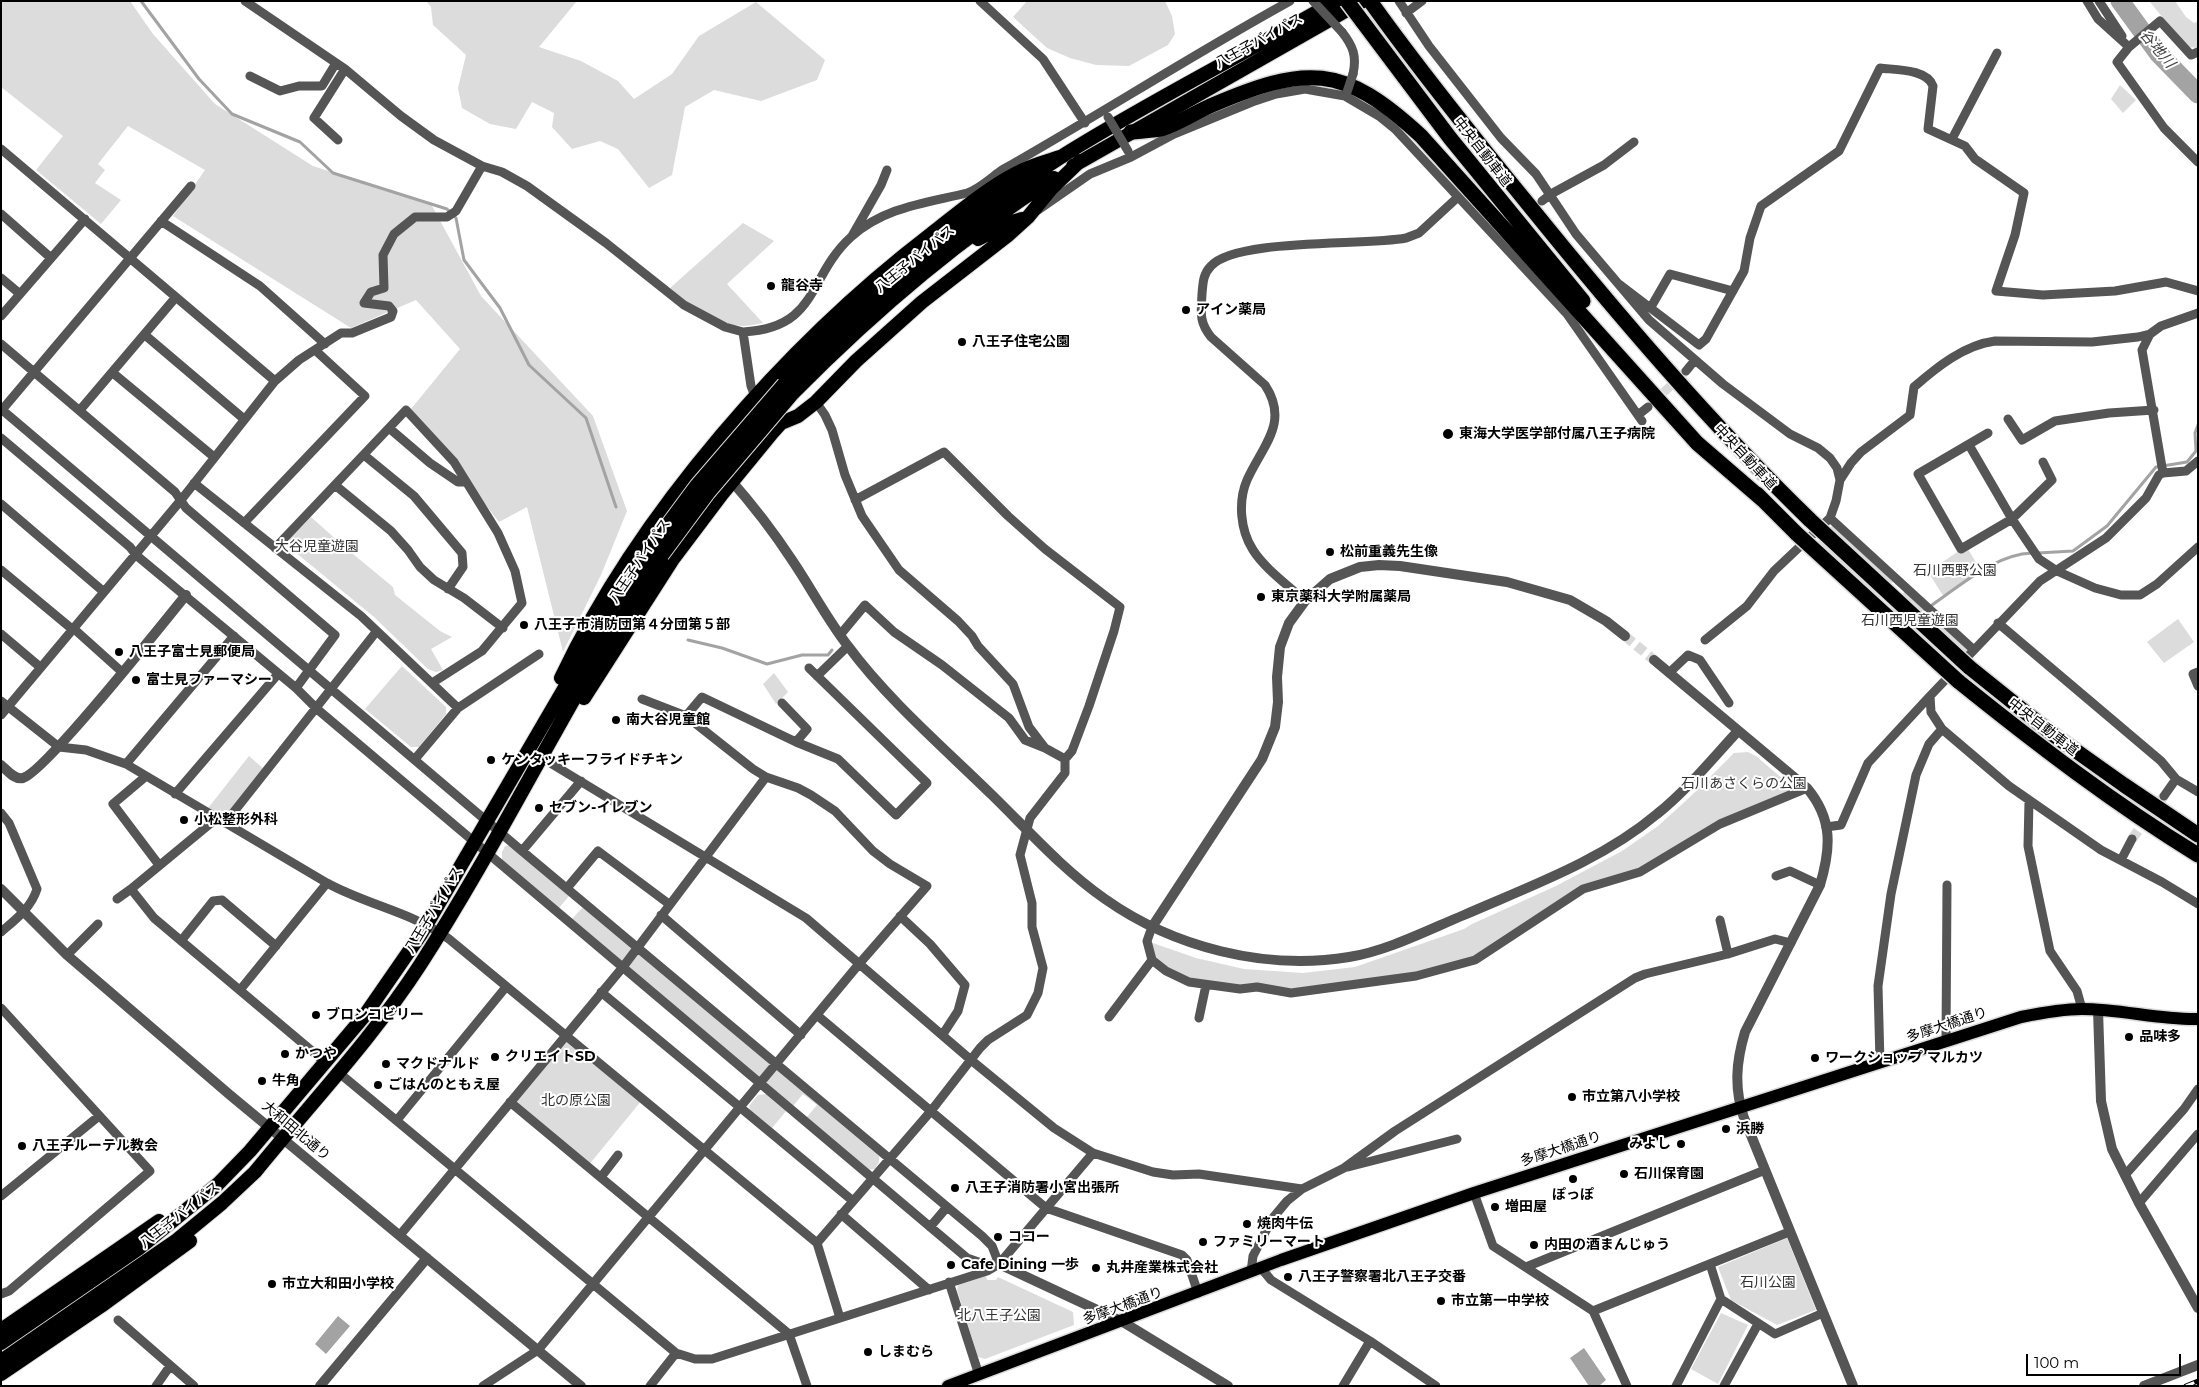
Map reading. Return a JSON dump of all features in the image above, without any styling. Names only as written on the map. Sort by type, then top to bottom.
[{"type":"highway","name":"八王子バイパス","points":[[1,1360],[193,1206],[236,1167],[325,1062],[379,996],[427,924],[614,605],[713,486],[788,388],[864,306],[926,253],[994,201],[1063,156],[1336,1]]},
{"type":"highway","name":"中央自動車道","points":[[1347,1],[1450,138],[1532,240],[1640,368],[1763,500],[1797,534],[1958,681],[2041,747],[2115,802],[2198,856]]},
{"type":"highway","name":"八王子バイパス","points":[[788,388],[932,265],[997,216],[1080,161],[1363,1]]},
{"type":"highway","name":"中央自動車道","points":[[1374,7],[1493,162],[1616,311],[1716,424],[1810,520],[1969,667],[2055,736],[2198,835]]},
{"type":"highway","points":[[1131,132],[1162,128],[1256,88],[1280,80],[1299,77],[1317,77],[1340,82],[1373,97],[1388,107],[1421,136],[1696,444],[1763,500]]},
{"type":"highway","points":[[536,736],[575,648],[637,546],[707,455],[755,398],[801,349],[877,278],[1004,174],[1019,172],[1063,156]]},
{"type":"highway","points":[[542,758],[606,666],[651,591],[701,520],[781,423],[798,416],[816,402],[856,361],[915,308],[1028,217],[1051,189],[1080,161]]},
{"type":"highway","points":[[932,265],[948,260],[982,236],[1009,223],[1028,217]]},
{"type":"highway","name":"八王子バイパス","points":[[1,1344],[70,1305],[177,1240],[238,1189],[338,1072],[392,1005],[440,933],[542,758],[657,551]]},
{"type":"highway","points":[[1,1374],[171,1256],[206,1227],[238,1189]]},
{"type":"highway","points":[[1,1330],[168,1215],[193,1206]]},
{"type":"main road","name":"多摩大橋通り","points":[[948,1386],[1123,1322],[1256,1270],[1474,1192],[2021,1017],[2044,1012],[2082,1009],[2179,1020],[2198,1020]]},
{"type":"street","points":[[245,1],[345,69],[401,116],[434,140],[482,166],[502,172],[527,186],[684,305],[726,328],[743,332],[774,328],[803,308],[827,267],[851,237],[881,185],[887,170]]},
{"type":"street","points":[[980,1],[1043,58],[1085,123]]},
{"type":"street","points":[[851,237],[881,218],[906,206],[968,192],[1004,174],[1085,123],[1107,114],[1191,57],[1290,1]]},
{"type":"street","points":[[1314,1],[1342,32],[1351,44],[1356,57],[1353,74],[1346,94]]},
{"type":"street","points":[[1399,1],[1406,13],[1501,138],[1536,174],[1576,234],[1649,320],[1723,384],[1790,434],[1818,448],[1830,458],[1837,468],[1840,480]]},
{"type":"street","points":[[1406,13],[1422,1]]},
{"type":"street","points":[[2088,1],[2098,19],[2131,45]]},
{"type":"street","points":[[2099,1],[2131,45]]},
{"type":"street","points":[[2198,52],[2191,55],[2160,21],[2131,45],[2117,62],[2164,128],[2198,162]]},
{"type":"street","points":[[1952,139],[1997,53]]},
{"type":"street","points":[[250,76],[280,91],[299,86],[322,86],[336,63]]},
{"type":"street","points":[[1619,284],[1699,345],[1706,338],[1744,271],[1750,238],[1761,206],[1839,151],[1880,68],[1924,75],[1930,80],[1933,86],[1928,129],[1965,146],[1975,159],[2024,193],[2015,235],[1996,291],[2043,295],[2115,290],[2166,282],[2198,291]]},
{"type":"street","points":[[338,140],[314,118],[345,69]]},
{"type":"street","points":[[1028,217],[1081,180],[1129,154],[1252,102],[1276,94],[1305,89],[1346,94],[1379,116],[1418,153],[1567,314],[1640,418],[1648,407]]},
{"type":"street","points":[[1107,114],[1129,154]]},
{"type":"street","points":[[1542,201],[1551,194],[1604,165],[1634,142]]},
{"type":"street","points":[[1,149],[275,381]]},
{"type":"street","points":[[1,715],[5,704],[40,667],[136,555],[275,381],[315,350],[341,333],[352,333],[391,317],[393,311],[389,306],[364,303],[372,292],[384,288],[383,255],[394,234],[415,217],[447,217],[456,211],[482,166]]},
{"type":"street","points":[[191,186],[2,410],[309,671],[487,819],[522,851],[947,1207],[992,1246],[999,1264]]},
{"type":"street","points":[[1305,601],[1261,561],[1252,549],[1244,529],[1242,498],[1247,480],[1273,430],[1276,416],[1275,406],[1265,385],[1211,338],[1205,329],[1201,319],[1203,279],[1212,264],[1219,259],[1244,250],[1406,238],[1419,233],[1458,197]]},
{"type":"street","points":[[1,214],[52,258]]},
{"type":"street","points":[[1,316],[85,219]]},
{"type":"street","points":[[161,221],[260,286],[325,344]]},
{"type":"street","points":[[1651,307],[1670,274],[1733,291]]},
{"type":"street","points":[[1,278],[20,294]]},
{"type":"street","points":[[80,410],[176,297]]},
{"type":"street","points":[[2163,471],[2154,410],[2142,350],[2150,334],[2161,326],[2198,313]]},
{"type":"street","points":[[743,332],[755,398],[781,423]]},
{"type":"street","points":[[1705,640],[1747,606],[1774,571],[1830,518],[1840,480],[1851,463],[1861,452],[1910,415],[1914,387],[1936,368],[1981,343],[1995,341],[2092,342],[2150,334]]},
{"type":"street","points":[[144,335],[244,419]]},
{"type":"street","points":[[1,344],[175,492],[186,508],[336,635],[296,688]]},
{"type":"street","points":[[244,523],[366,396],[315,350]]},
{"type":"street","points":[[1686,371],[1695,360]]},
{"type":"street","points":[[113,373],[214,457]]},
{"type":"street","points":[[816,402],[832,430],[862,516],[898,570],[958,621],[1013,684],[1029,727],[1045,748]]},
{"type":"street","points":[[275,548],[406,410],[454,462],[498,533],[508,552],[519,586],[522,603],[482,651],[432,683]]},
{"type":"street","points":[[2008,418],[2022,440],[2055,421],[2109,413],[2154,410]]},
{"type":"street","points":[[389,428],[430,463],[458,482],[466,482]]},
{"type":"street","points":[[1988,432],[1918,474],[1961,549],[2012,519],[2052,480],[2043,462]]},
{"type":"street","points":[[1,438],[130,547],[136,555],[296,688],[317,709],[967,1258],[984,1264],[999,1264],[1123,1322],[1228,1386]]},
{"type":"street","points":[[1969,445],[2012,519],[2039,559],[2057,571],[2095,588],[2121,595],[2140,596],[2158,584],[2198,548]]},
{"type":"street","points":[[817,1243],[931,1110],[988,1040],[1027,1015],[1038,993],[1043,968],[1032,927],[1032,904],[1020,855],[1030,818],[1065,773],[1065,759],[1072,751],[1089,706],[1114,632],[1120,607],[1045,549],[1008,516],[944,452],[855,500]]},
{"type":"street","points":[[364,455],[414,496],[462,554],[463,566],[448,588]]},
{"type":"street","points":[[707,455],[771,530],[840,635],[891,696],[1027,828],[1048,851],[1103,898],[1152,927],[1191,944],[1246,957],[1298,960],[1350,957],[1398,942],[1549,878],[1608,849],[1656,815],[1687,786],[1738,731]]},
{"type":"street","points":[[1826,826],[1841,825],[1868,763],[1998,623],[2040,581],[2106,538],[2146,498],[2163,471],[2186,471],[2198,461]]},
{"type":"street","points":[[194,483],[361,616],[458,708]]},
{"type":"street","points":[[335,486],[391,531],[408,550],[420,568],[434,580],[464,598],[503,628]]},
{"type":"street","points":[[1,504],[104,592]]},
{"type":"street","points":[[1830,518],[1974,650]]},
{"type":"street","points":[[1624,636],[1588,610],[1570,600],[1548,592],[1507,582],[1400,566],[1379,565],[1344,572],[1330,580],[1305,601],[1288,623],[1280,647],[1277,713],[1269,745],[1204,850],[1152,927],[1147,940],[1152,960],[1166,971],[1189,982],[1240,990],[1256,987],[1291,993],[1416,976],[1475,960],[1583,889],[1640,872],[1720,824],[1807,788]]},
{"type":"street","points":[[1,570],[122,672]]},
{"type":"street","points":[[1,765],[12,775],[21,778],[28,776],[59,748],[186,595]]},
{"type":"street","points":[[840,635],[865,605],[894,632],[942,665],[1009,718],[1024,740],[1045,748],[1065,759]]},
{"type":"street","points":[[1998,623],[2161,761],[2176,779],[2198,792]]},
{"type":"street","points":[[117,899],[159,865],[221,821],[317,709],[376,632]]},
{"type":"street","points":[[1,634],[40,667]]},
{"type":"street","points":[[126,764],[234,636]]},
{"type":"street","points":[[817,676],[848,646]]},
{"type":"street","points":[[415,759],[458,708],[538,654]]},
{"type":"street","points":[[1669,673],[1688,655],[1700,660],[1729,703]]},
{"type":"street","points":[[1654,660],[1807,788],[1822,810],[1829,845],[1827,862],[1820,885],[1745,1032],[1738,1056],[1737,1080],[1740,1106],[1789,1232],[1853,1386]]},
{"type":"street","points":[[686,716],[702,697],[796,742],[838,759],[896,815],[927,783],[809,668]]},
{"type":"street","points":[[2198,672],[2193,674],[2198,686]]},
{"type":"street","points":[[175,794],[278,674]]},
{"type":"street","points":[[1930,696],[1931,712],[1942,729],[2029,801],[2101,850],[2198,904]]},
{"type":"street","points":[[483,1386],[538,1350],[776,1063],[927,886],[890,864],[873,851],[834,811],[811,795],[798,788],[766,777],[727,750],[686,716],[642,699]]},
{"type":"street","points":[[5,704],[59,748],[86,750],[126,764],[346,894],[427,924],[440,933],[817,1243],[840,1318]]},
{"type":"street","points":[[782,704],[807,729],[796,742]]},
{"type":"street","points":[[1880,1062],[1878,986],[1891,894],[1916,775],[1929,744],[1942,729]]},
{"type":"street","points":[[542,758],[806,918],[971,1060],[1054,1128],[1093,1153],[1153,1172],[1173,1175],[1199,1174],[1302,1189]]},
{"type":"street","points":[[145,776],[113,804],[159,865]]},
{"type":"street","points":[[400,1235],[623,967],[766,777]]},
{"type":"street","points":[[2164,796],[2176,779]]},
{"type":"street","points":[[522,851],[581,781]]},
{"type":"street","points":[[2029,801],[2028,846],[2050,951],[2077,991],[2082,1009]]},
{"type":"street","points":[[1,813],[9,823],[37,888],[34,898],[24,913],[1,932]]},
{"type":"street","points":[[2121,860],[2132,839]]},
{"type":"street","points":[[567,888],[598,851],[669,904]]},
{"type":"street","points":[[1776,876],[1790,871],[1820,885]]},
{"type":"street","points":[[240,990],[327,883]]},
{"type":"street","points":[[1946,1041],[1947,885]]},
{"type":"street","name":"大和田北通り","points":[[1,889],[67,955],[581,1386]]},
{"type":"street","points":[[130,889],[154,918],[325,1062]]},
{"type":"street","points":[[180,941],[213,901],[222,900],[276,946]]},
{"type":"street","points":[[661,915],[801,1035]]},
{"type":"street","points":[[900,916],[930,944],[965,985],[958,1011],[943,1034]]},
{"type":"street","points":[[1720,920],[1728,954]]},
{"type":"street","points":[[67,955],[98,924]]},
{"type":"street","points":[[1436,1386],[1370,1341],[1256,1270],[1253,1256],[1272,1219],[1287,1201],[1302,1189],[1344,1168],[1404,1126],[1635,978],[1728,954],[1775,939],[1791,943]]},
{"type":"street","points":[[1109,1017],[1152,960]]},
{"type":"street","points":[[1199,1018],[1206,985]]},
{"type":"street","points":[[397,1120],[506,987]]},
{"type":"street","points":[[601,992],[853,1201]]},
{"type":"street","points":[[1,1008],[150,1172],[9,1291],[1,1294]]},
{"type":"street","points":[[2098,1010],[2101,1101],[2112,1149],[2139,1203],[2198,1308]]},
{"type":"street","points":[[818,1016],[1046,1208],[1182,1255],[1187,1260],[1198,1293]]},
{"type":"street","points":[[338,1072],[676,1353],[696,1359],[712,1359],[988,1271],[999,1264],[1093,1153]]},
{"type":"street","points":[[2125,1175],[2184,1109],[2198,1088]]},
{"type":"street","points":[[510,1102],[789,1334],[807,1386]]},
{"type":"street","points":[[3,1191],[99,1116]]},
{"type":"street","points":[[2139,1203],[2198,1134]]},
{"type":"street","points":[[1344,1168],[1456,1139]]},
{"type":"street","points":[[601,1177],[618,1156]]},
{"type":"street","points":[[1526,1266],[1765,1170]]},
{"type":"street","points":[[1474,1192],[1493,1246],[1593,1311],[1627,1386]]},
{"type":"street","points":[[930,1227],[947,1207]]},
{"type":"street","points":[[841,1214],[929,1290]]},
{"type":"street","points":[[1593,1311],[1789,1232]]},
{"type":"street","points":[[320,1386],[427,1258]]},
{"type":"street","points":[[1710,1264],[1721,1299],[1775,1334],[1823,1313]]},
{"type":"street","points":[[950,1282],[979,1375]]},
{"type":"street","points":[[1676,1386],[1721,1299]]},
{"type":"street","points":[[118,1320],[194,1386]]},
{"type":"street","points":[[1724,1386],[1758,1324]]},
{"type":"street","points":[[1343,1386],[1370,1341]]},
{"type":"street","points":[[650,1386],[676,1353]]},
{"type":"street","points":[[2144,1386],[2198,1365]]},
{"type":"street","points":[[156,1386],[170,1366]]},
{"type":"green space","points":[[1,1],[130,1],[153,34],[215,104],[313,166],[431,204],[481,296],[593,416],[627,511],[601,575],[563,652],[527,507],[499,522],[411,409],[460,349],[416,300],[351,328],[173,216],[205,170],[128,126],[98,164],[105,170],[95,183],[121,200],[101,224],[36,170],[63,136],[1,87]]},
{"type":"green space","points":[[426,1],[577,1],[539,47],[581,61],[618,81],[634,99],[672,74],[699,36],[756,2],[825,60],[817,80],[761,101],[714,90],[685,107],[672,175],[649,188],[618,149],[600,141],[572,149],[552,127],[554,113],[532,102],[516,129],[490,124],[462,108],[458,88],[466,55],[433,25],[431,7]]},
{"type":"green space","points":[[1027,1],[1165,1],[1172,16],[1175,34],[1168,45],[1129,66],[1096,65],[1070,58],[1047,48],[1013,17]]},
{"type":"green space","points":[[2149,1],[2175,1],[2186,17],[2194,23],[2198,21],[2198,48],[2187,47]]},
{"type":"green space","points":[[2120,85],[2136,100],[2123,113],[2111,99]]},
{"type":"green space","points":[[743,223],[774,241],[727,284],[763,323],[743,326],[733,325],[713,318],[686,301],[670,288]]},
{"type":"green space","name":"大谷児童遊園","points":[[311,517],[393,587],[395,595],[440,631],[452,637],[431,649],[443,670],[436,672],[428,669],[374,617],[289,547],[289,539]]},
{"type":"green space","points":[[1833,525],[1893,582],[1869,609],[1809,551]]},
{"type":"green space","name":"石川西野公園","points":[[1966,546],[1982,572],[1944,597],[1928,572]]},
{"type":"green space","name":"石川西児童遊園","points":[[1905,591],[1969,650],[1942,675],[1880,620]]},
{"type":"green space","points":[[2178,619],[2194,642],[2164,663],[2147,642]]},
{"type":"green space","points":[[402,666],[446,707],[446,714],[419,747],[411,747],[365,709]]},
{"type":"green space","points":[[774,673],[788,692],[776,704],[763,684]]},
{"type":"green space","name":"石川あさくらの公園","points":[[1748,752],[1756,756],[1798,792],[1719,824],[1640,872],[1583,889],[1475,960],[1416,976],[1315,990],[1189,982],[1152,960],[1147,941],[1196,958],[1244,969],[1303,973],[1355,967],[1464,929],[1556,886],[1622,851],[1658,826],[1734,753]]},
{"type":"green space","points":[[249,756],[266,771],[225,823],[205,812]]},
{"type":"green space","points":[[511,845],[879,1156],[879,1162],[875,1169],[867,1170],[502,860],[502,852],[505,846]],"holes":[[[569,896],[583,907],[572,919],[559,908]],[[803,1094],[817,1105],[807,1117],[793,1106]]]},
{"type":"green space","name":"北の原公園","points":[[565,1036],[642,1100],[588,1166],[510,1102]]},
{"type":"green space","points":[[767,1094],[787,1110],[772,1128],[750,1110],[749,1106],[758,1095]]},
{"type":"green space","name":"石川公園","points":[[1787,1238],[1816,1310],[1777,1325],[1731,1300],[1718,1267]]},
{"type":"green space","name":"北八王子公園","points":[[986,1276],[987,1280],[996,1280],[998,1277],[1073,1312],[1074,1325],[985,1359],[978,1357],[957,1290],[958,1285]]},
{"type":"green space","points":[[1721,1313],[1748,1325],[1718,1384],[1691,1369]]},
{"type":"shaded area","points":[[338,1316],[350,1326],[326,1354],[315,1344]]},
{"type":"shaded area","points":[[1584,1348],[1606,1380],[1599,1386],[1589,1386],[1570,1358]]},
{"type":"waterway","points":[[141,1],[199,79],[232,114],[300,142],[333,173],[447,209],[456,218],[464,260],[500,308],[529,365],[586,418],[616,507]]},
{"type":"waterway","name":"谷地川","points":[[2120,1],[2158,53],[2198,94]]},
{"type":"waterway","points":[[2038,553],[2073,551],[2107,526],[2156,467],[2187,462],[2196,451],[2195,433],[2198,425]]},
{"type":"waterway","points":[[1932,605],[1992,565],[2005,559],[2032,553]]},
{"type":"waterway","points":[[688,640],[722,648],[767,664],[802,655],[828,655],[832,650]]},
{"type":"tunnel","points":[[1654,402],[1686,371]]},
{"type":"tunnel","points":[[1625,636],[1654,660]]},
{"type":"tunnel","points":[[2132,839],[2164,796]]},
{"type":"railway","points":[[2186,1386],[2198,1381]]},
{"type":"place","name":"龍谷寺","points":[[771,286]]},
{"type":"place","name":"アイン薬局","points":[[1186,310]]},
{"type":"place","name":"八王子住宅公園","points":[[962,342]]},
{"type":"place","name":"東海大学医学部付属八王子病院","points":[[1448,434]]},
{"type":"place","name":"松前重義先生像","points":[[1330,552]]},
{"type":"place","name":"東京薬科大学附属薬局","points":[[1261,597]]},
{"type":"place","name":"八王子市消防団第４分団第５部","points":[[524,625]]},
{"type":"place","name":"八王子富士見郵便局","points":[[119,652]]},
{"type":"place","name":"富士見ファーマシー","points":[[136,680]]},
{"type":"place","name":"南大谷児童館","points":[[616,720]]},
{"type":"place","name":"ケンタッキーフライドチキン","points":[[491,760]]},
{"type":"place","name":"セブン-イレブン","points":[[539,808]]},
{"type":"place","name":"小松整形外科","points":[[184,820]]},
{"type":"place","name":"ブロンコビリー","points":[[316,1015]]},
{"type":"place","name":"品味多","points":[[2129,1037]]},
{"type":"place","name":"かつや","points":[[285,1054]]},
{"type":"place","name":"クリエイトSD","points":[[495,1057]]},
{"type":"place","name":"ワークショップ マルカツ","points":[[1815,1058]]},
{"type":"place","name":"マクドナルド","points":[[386,1064]]},
{"type":"place","name":"牛角","points":[[262,1081]]},
{"type":"place","name":"ごはんのともえ屋","points":[[378,1085]]},
{"type":"place","name":"市立第八小学校","points":[[1572,1097]]},
{"type":"place","name":"浜勝","points":[[1726,1129]]},
{"type":"place","name":"みよし","points":[[1681,1144]]},
{"type":"place","name":"八王子ルーテル教会","points":[[22,1146]]},
{"type":"place","name":"石川保育園","points":[[1624,1174]]},
{"type":"place","name":"ぽっぽ","points":[[1573,1179]]},
{"type":"place","name":"八王子消防署小宮出張所","points":[[955,1188]]},
{"type":"place","name":"増田屋","points":[[1495,1207]]},
{"type":"place","name":"焼肉牛伝","points":[[1247,1224]]},
{"type":"place","name":"ココー","points":[[998,1237]]},
{"type":"place","name":"ファミリーマート","points":[[1203,1242]]},
{"type":"place","name":"内田の酒まんじゅう","points":[[1534,1245]]},
{"type":"place","name":"Cafe Dining 一歩","points":[[951,1265]]},
{"type":"place","name":"丸井産業株式会社","points":[[1096,1268]]},
{"type":"place","name":"八王子警察署北八王子交番","points":[[1288,1277]]},
{"type":"place","name":"市立大和田小学校","points":[[272,1284]]},
{"type":"place","name":"市立第一中学校","points":[[1441,1301]]},
{"type":"place","name":"しまむら","points":[[868,1352]]}]
